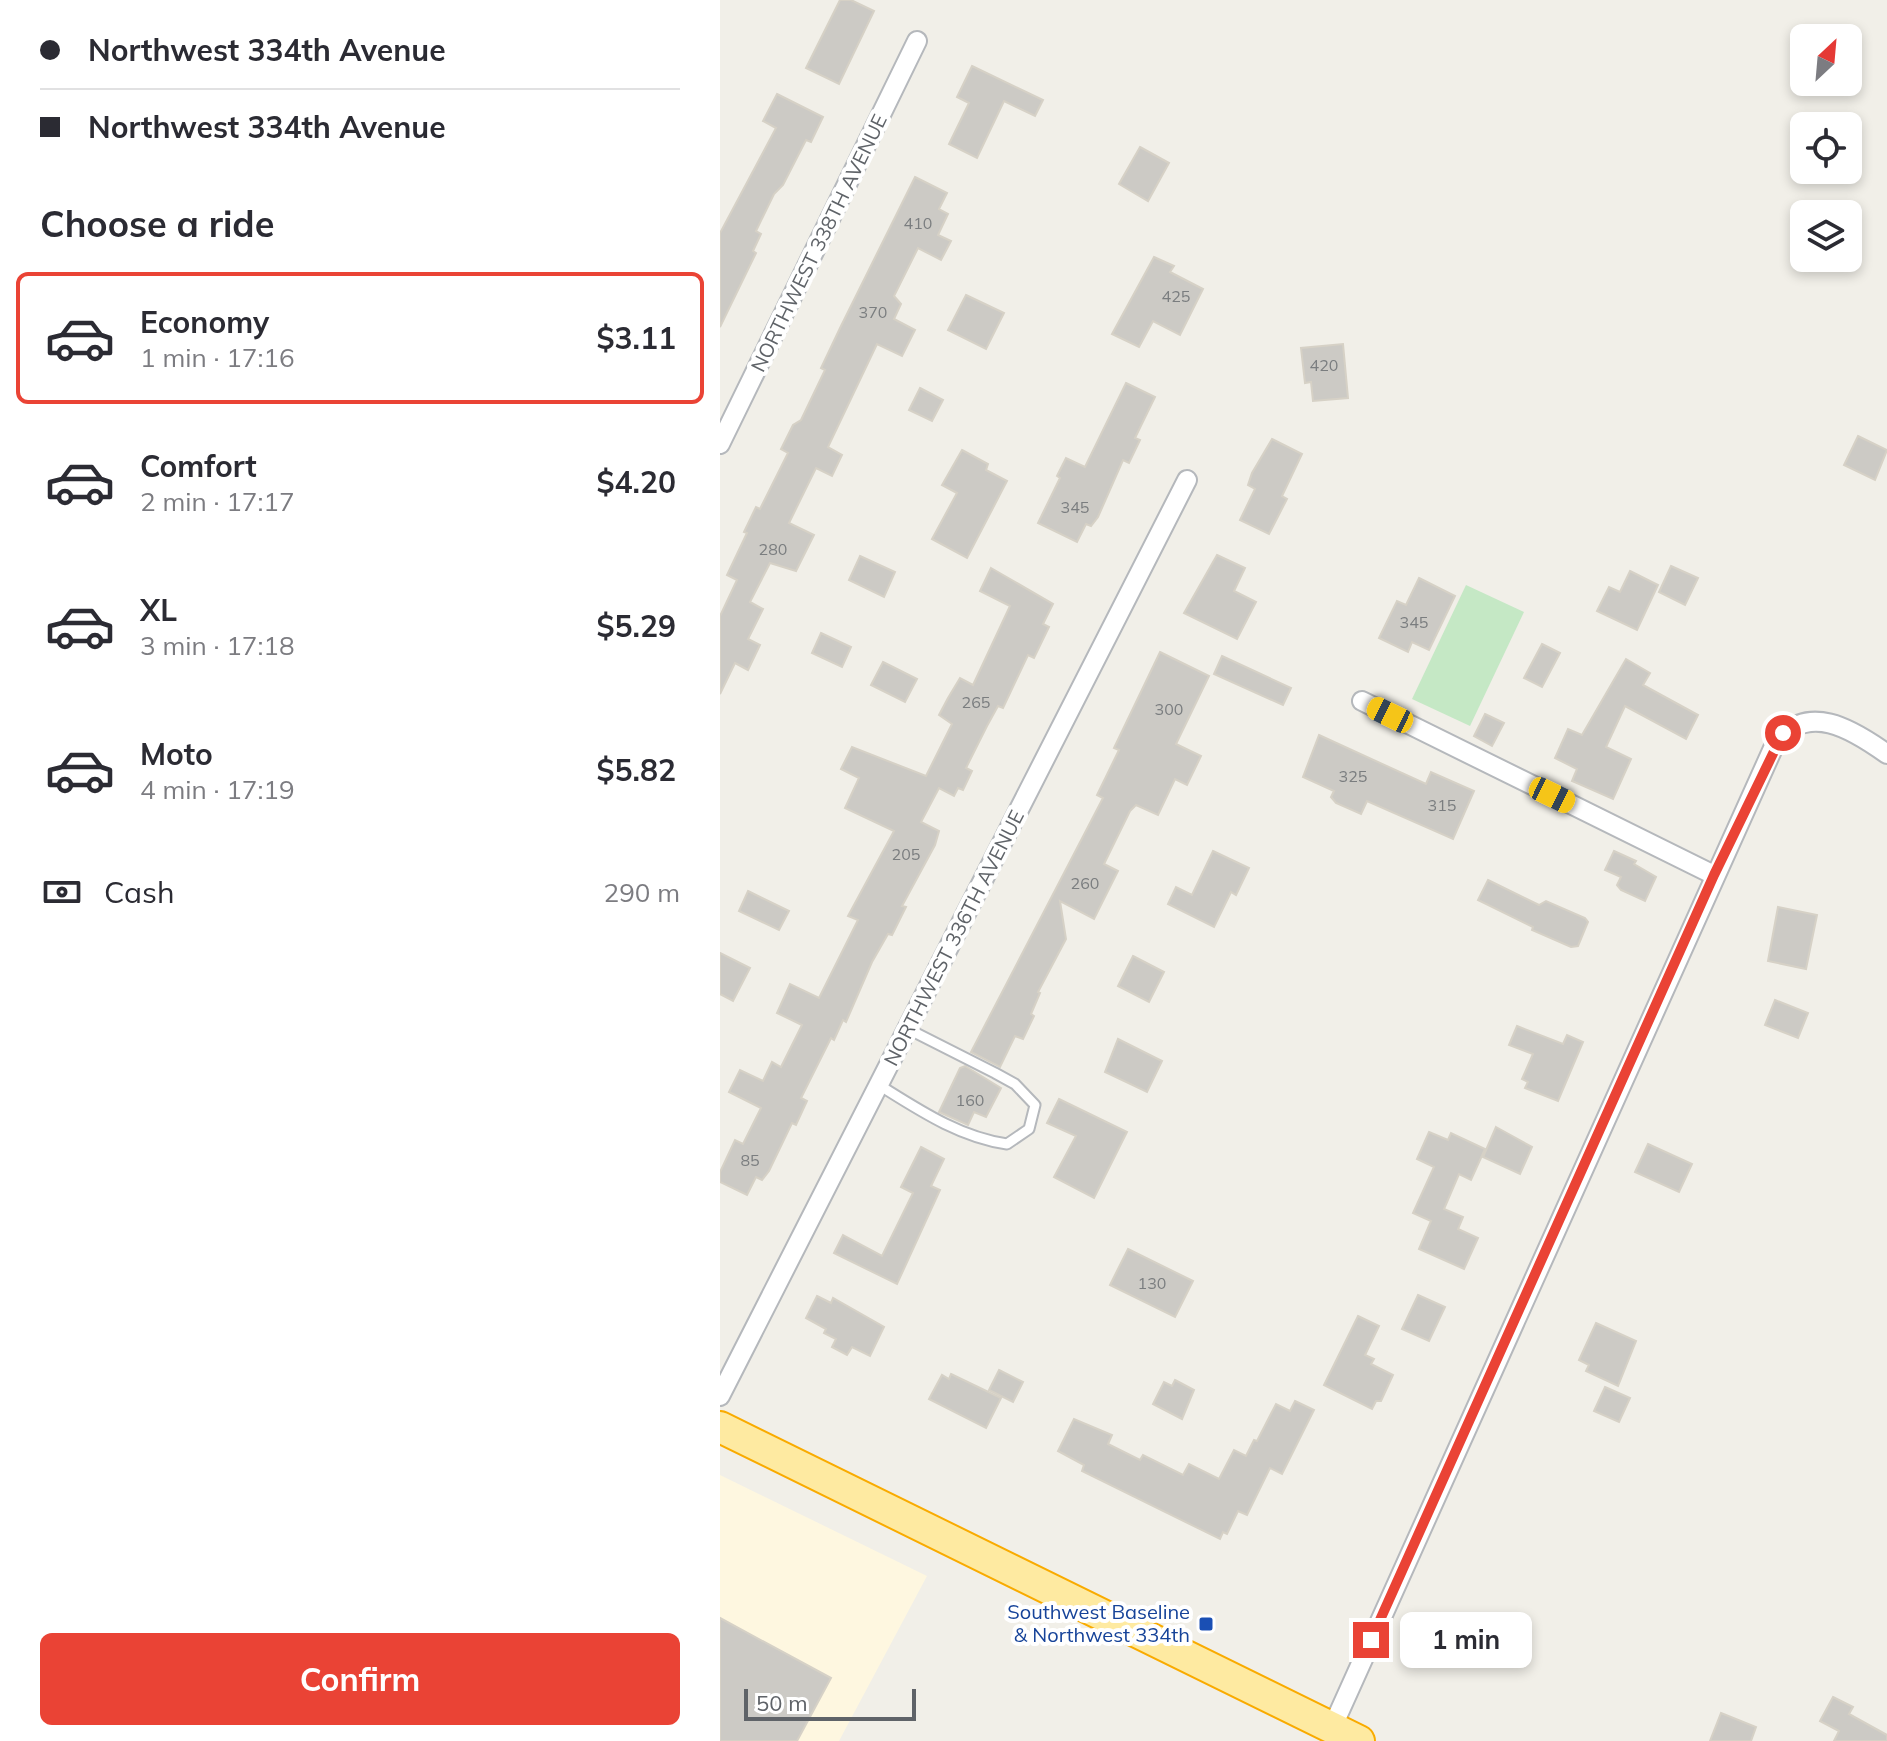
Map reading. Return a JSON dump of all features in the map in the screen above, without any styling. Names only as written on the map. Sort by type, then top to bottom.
[{"type":"highway","points":[[720,1427],[1346,1734]]},
{"type":"street","name":"NORTHWEST 338TH AVENUE","points":[[720,444],[917,41]]},
{"type":"street","name":"NORTHWEST 336TH AVENUE","points":[[720,1396],[1187,480]]},
{"type":"street","points":[[1362,701],[1714,875]]},
{"type":"street","points":[[1346,1734],[1714,875],[1775,744],[1792,726],[1818,719],[1855,730],[1887,754]]},
{"type":"lane","points":[[879,1085],[927,1115],[982,1140],[1007,1144],[1029,1129],[1035,1105],[1015,1084],[908,1029]]},
{"type":"shaded area","points":[[720,1475],[927,1576],[839,1741],[720,1741]]},
{"type":"green space","points":[[1466,585],[1524,612],[1470,726],[1412,699]]},
{"type":"building","points":[[840,0],[851,0],[874,11],[839,84],[806,68]]},
{"type":"building","points":[[972,66],[1043,100],[1035,116],[1004,101],[977,158],[949,144],[969,103],[957,97]]},
{"type":"building","points":[[777,94],[823,117],[811,142],[806,140],[783,185],[774,194],[756,231],[761,234],[753,251],[756,253],[720,327],[720,233],[776,128],[763,121]]},
{"type":"building","points":[[1140,147],[1169,163],[1148,201],[1119,184]]},
{"type":"building","points":[[915,177],[947,193],[939,209],[948,214],[938,235],[951,241],[941,260],[918,248],[894,296],[901,304],[894,319],[915,330],[902,356],[877,344],[828,447],[842,455],[832,476],[816,468],[789,523],[814,535],[796,571],[770,563],[750,602],[763,609],[748,639],[760,645],[748,670],[735,663],[720,694],[720,616],[737,580],[727,575],[756,507],[760,509],[788,453],[781,449],[793,425],[801,420],[825,370],[821,368]]},
{"type":"building","points":[[1154,257],[1174,266],[1170,272],[1203,289],[1180,335],[1153,321],[1139,347],[1112,334]]},
{"type":"building","points":[[966,295],[1004,313],[986,349],[948,330]]},
{"type":"building","points":[[1343,344],[1348,398],[1313,401],[1311,382],[1305,383],[1301,348]]},
{"type":"building","points":[[1126,383],[1155,397],[1135,438],[1140,440],[1129,463],[1123,460],[1098,517],[1091,526],[1086,524],[1077,542],[1038,523],[1060,478],[1057,476],[1066,458],[1085,467]]},
{"type":"building","points":[[920,388],[943,400],[932,421],[909,410]]},
{"type":"building","points":[[1858,436],[1887,450],[1875,480],[1844,465]]},
{"type":"building","points":[[1272,439],[1302,454],[1282,496],[1287,499],[1269,534],[1240,520],[1255,489],[1248,485],[1252,473]]},
{"type":"building","points":[[962,450],[988,464],[986,470],[1007,481],[967,558],[932,539],[957,493],[942,485]]},
{"type":"building","points":[[1217,555],[1245,568],[1234,591],[1256,602],[1237,639],[1184,613]]},
{"type":"building","points":[[860,556],[895,572],[884,597],[849,580]]},
{"type":"building","points":[[1671,566],[1698,578],[1685,605],[1659,592]]},
{"type":"building","points":[[991,568],[1053,604],[1043,624],[1049,627],[1034,658],[1028,655],[1003,708],[998,706],[987,726],[966,768],[972,771],[963,790],[958,788],[954,796],[939,788],[921,822],[939,831],[935,845],[902,906],[906,907],[892,935],[888,934],[872,962],[846,1022],[843,1020],[834,1040],[831,1038],[801,1098],[807,1101],[796,1125],[792,1123],[769,1171],[762,1180],[756,1177],[747,1195],[720,1182],[720,1172],[735,1140],[743,1144],[761,1108],[729,1092],[740,1070],[763,1081],[772,1062],[781,1067],[802,1025],[777,1013],[790,984],[819,998],[858,920],[848,916],[894,831],[845,808],[859,778],[841,769],[852,747],[926,776],[952,724],[939,715],[960,678],[973,685],[1010,606],[980,591]]},
{"type":"building","points":[[1630,571],[1658,585],[1637,630],[1597,611],[1609,587],[1620,592]]},
{"type":"building","points":[[1419,578],[1455,596],[1429,650],[1412,642],[1408,652],[1379,638],[1397,601],[1406,605]]},
{"type":"building","points":[[821,633],[851,647],[842,667],[812,653]]},
{"type":"building","points":[[1542,644],[1560,653],[1542,687],[1524,678]]},
{"type":"building","points":[[1160,652],[1209,676],[1176,744],[1201,756],[1187,785],[1175,779],[1158,815],[1136,805],[1130,811],[1104,864],[1118,871],[1094,919],[1060,901],[1066,939],[1038,992],[1031,1014],[1034,1016],[1023,1039],[1015,1036],[1000,1067],[971,1052],[1103,798],[1097,795],[1119,750],[1114,748]]},
{"type":"building","points":[[1222,656],[1291,688],[1283,705],[1214,674]]},
{"type":"building","points":[[1626,659],[1650,673],[1643,685],[1698,715],[1686,739],[1625,706],[1606,747],[1631,759],[1613,799],[1572,781],[1577,769],[1555,758],[1568,729],[1582,735]]},
{"type":"building","points":[[883,662],[917,679],[905,702],[871,685]]},
{"type":"building","points":[[1485,714],[1504,723],[1492,746],[1474,736]]},
{"type":"building","points":[[1319,735],[1426,784],[1431,772],[1474,791],[1453,839],[1367,801],[1361,814],[1336,803],[1331,797],[1334,791],[1303,777]]},
{"type":"building","points":[[1213,851],[1249,868],[1236,895],[1231,892],[1214,927],[1168,904],[1176,887],[1192,895]]},
{"type":"building","points":[[1614,851],[1636,861],[1634,864],[1656,877],[1645,901],[1621,890],[1617,885],[1621,877],[1605,870]]},
{"type":"building","points":[[1488,880],[1539,905],[1546,901],[1585,918],[1588,922],[1578,946],[1571,947],[1532,930],[1533,927],[1478,900]]},
{"type":"building","points":[[748,891],[789,911],[779,930],[739,911]]},
{"type":"building","points":[[1778,907],[1817,915],[1806,969],[1768,961]]},
{"type":"building","points":[[720,953],[750,968],[733,1001],[720,994]]},
{"type":"building","points":[[1133,956],[1164,972],[1149,1002],[1118,986]]},
{"type":"building","points":[[1775,1000],[1808,1013],[1798,1038],[1765,1025]]},
{"type":"building","points":[[1517,1026],[1563,1044],[1567,1035],[1583,1042],[1558,1101],[1525,1088],[1528,1082],[1522,1079],[1533,1054],[1509,1045]]},
{"type":"building","points":[[1118,1039],[1162,1061],[1147,1092],[1105,1072]]},
{"type":"building","points":[[965,1066],[1001,1088],[986,1117],[974,1112],[968,1125],[939,1112],[960,1068]]},
{"type":"building","points":[[1059,1099],[1127,1132],[1094,1198],[1054,1177],[1076,1136],[1047,1123]]},
{"type":"building","points":[[1496,1127],[1532,1147],[1520,1174],[1483,1157]]},
{"type":"building","points":[[1429,1132],[1448,1140],[1451,1133],[1485,1149],[1471,1180],[1459,1174],[1444,1209],[1463,1217],[1458,1229],[1478,1238],[1464,1269],[1419,1249],[1431,1221],[1413,1213],[1434,1167],[1417,1159]]},
{"type":"building","points":[[1648,1144],[1692,1164],[1679,1192],[1635,1172]]},
{"type":"building","points":[[921,1147],[944,1159],[931,1186],[940,1190],[897,1284],[834,1253],[843,1235],[882,1256],[913,1193],[901,1187]]},
{"type":"building","points":[[1128,1249],[1193,1281],[1175,1317],[1110,1285]]},
{"type":"building","points":[[1418,1295],[1445,1307],[1429,1341],[1402,1329]]},
{"type":"building","points":[[817,1296],[831,1303],[833,1298],[884,1327],[870,1356],[852,1347],[847,1355],[832,1347],[836,1339],[824,1333],[826,1329],[806,1318]]},
{"type":"building","points":[[1358,1316],[1379,1326],[1365,1355],[1374,1359],[1371,1364],[1393,1375],[1381,1401],[1376,1401],[1372,1409],[1324,1385]]},
{"type":"building","points":[[1596,1323],[1636,1341],[1618,1386],[1586,1371],[1589,1365],[1579,1360]]},
{"type":"building","points":[[999,1370],[1023,1382],[1013,1402],[989,1390]]},
{"type":"building","points":[[951,1374],[1001,1398],[986,1428],[929,1399],[942,1375],[949,1379]]},
{"type":"building","points":[[1175,1380],[1194,1390],[1182,1419],[1153,1404],[1164,1382],[1172,1386]]},
{"type":"building","points":[[1605,1387],[1630,1398],[1619,1422],[1594,1411]]},
{"type":"building","points":[[1295,1401],[1314,1410],[1282,1474],[1270,1468],[1247,1515],[1238,1511],[1227,1534],[1223,1532],[1220,1539],[1082,1471],[1084,1465],[1058,1451],[1074,1419],[1112,1435],[1108,1444],[1140,1460],[1143,1455],[1183,1475],[1189,1464],[1219,1479],[1234,1450],[1246,1456],[1276,1404],[1290,1411]]},
{"type":"building","points":[[720,1618],[831,1678],[797,1741],[720,1741]]},
{"type":"building","points":[[1833,1697],[1853,1707],[1849,1714],[1887,1735],[1887,1741],[1834,1741],[1839,1731],[1820,1721]]},
{"type":"building","points":[[1721,1713],[1756,1727],[1751,1741],[1710,1741]]},
{"type":"place","name":"Southwest Baseline & Northwest 334th","points":[[1206,1624]]},
{"type":"route","points":[[1371,1640],[1714,875],[1783,733]]}]
